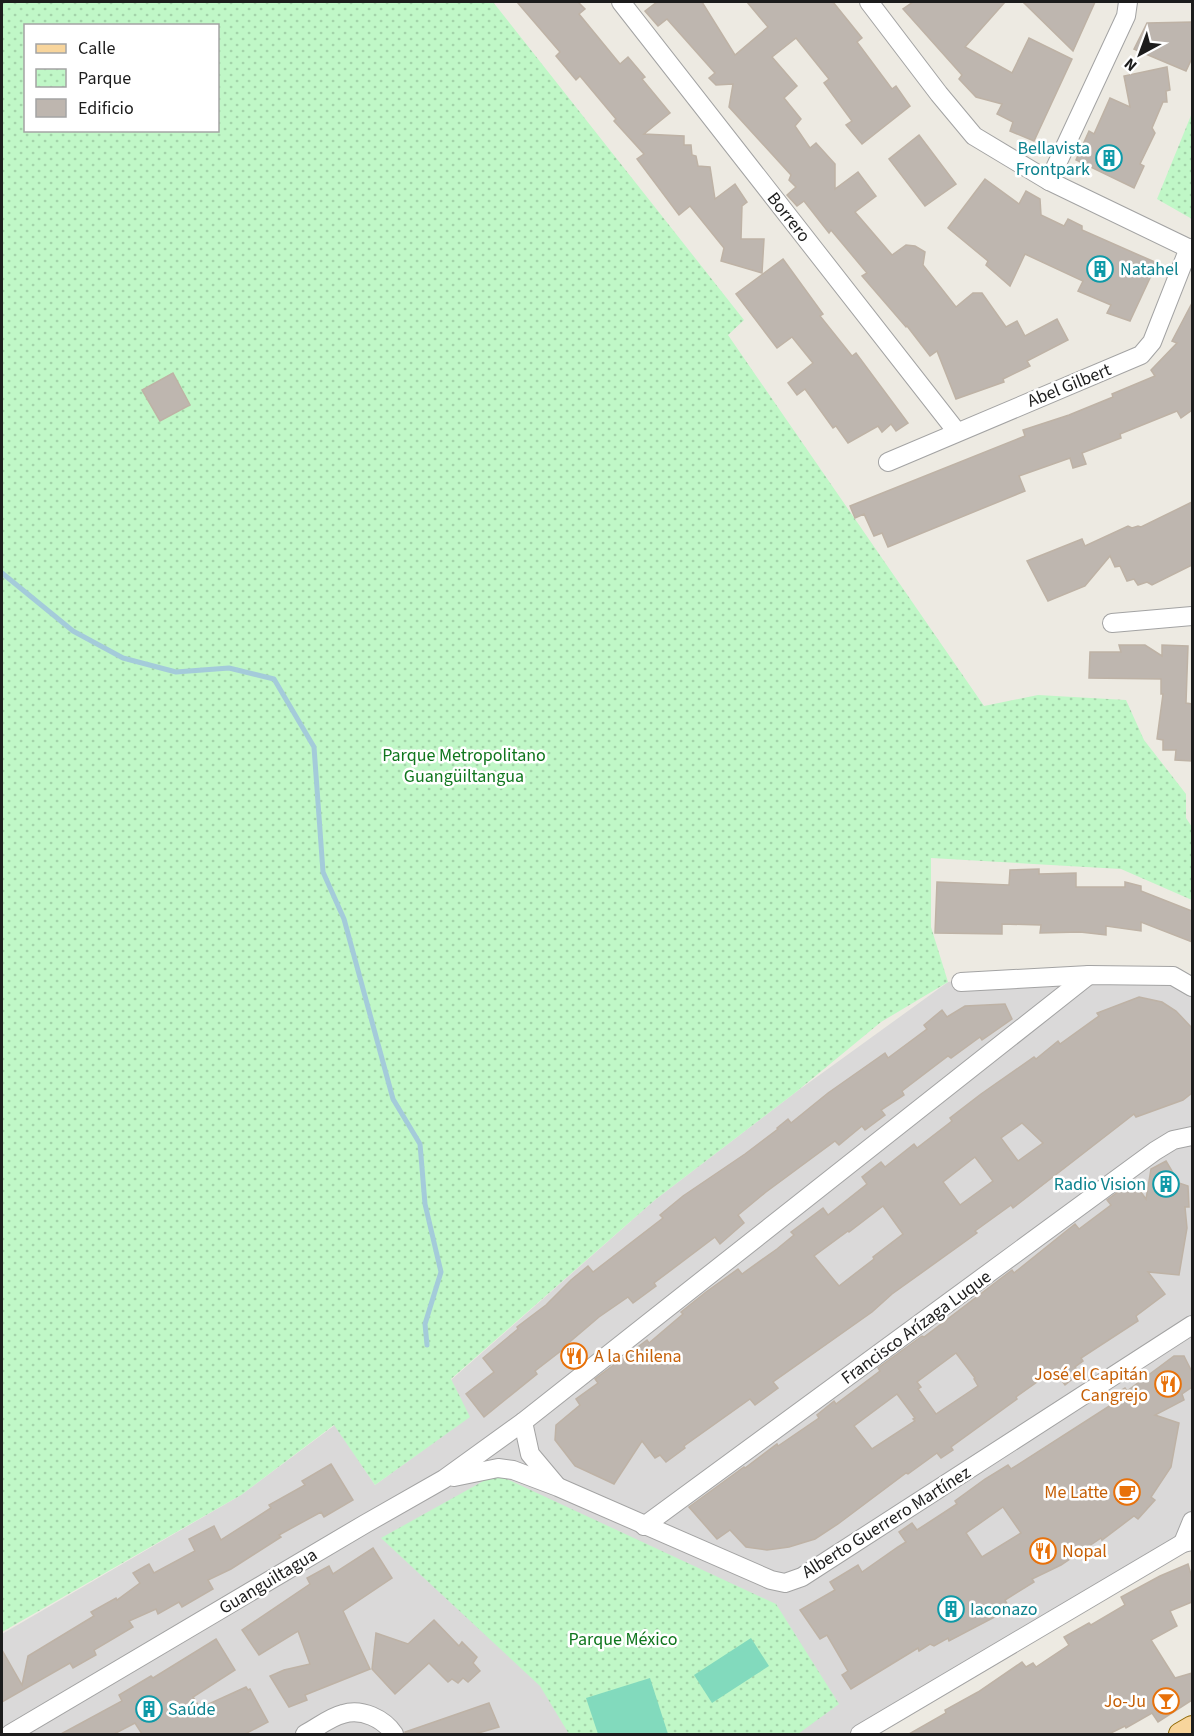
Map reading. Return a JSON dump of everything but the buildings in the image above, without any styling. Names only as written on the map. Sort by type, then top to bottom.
[{"type":"main road","points":[[1179,1734],[1192,1727]]},
{"type":"street","name":"Borrero","points":[[621,2],[957,432]]},
{"type":"street","points":[[869,2],[974,136],[1049,181],[1191,249]]},
{"type":"street","points":[[1049,181],[1126,16],[1128,2]]},
{"type":"street","name":"Abel Gilbert","points":[[888,462],[1141,355],[1152,342],[1191,249]]},
{"type":"street","points":[[1112,623],[1192,616]]},
{"type":"street","points":[[962,982],[1089,975],[1173,976],[1192,987]]},
{"type":"street","name":"Guanguiltagua","points":[[10,1734],[444,1479],[523,1422],[1089,975]]},
{"type":"street","name":"Francisco Arízaga Luque","points":[[644,1526],[1155,1151],[1173,1140],[1192,1136]]},
{"type":"street","name":"Alberto Guerrero Martínez","points":[[444,1479],[498,1468],[513,1470],[771,1580],[785,1583],[802,1577],[1188,1332]]},
{"type":"street","name":"Alberto Guerrero Martínez","points":[[523,1422],[530,1454],[540,1469],[558,1488]]},
{"type":"street","points":[[860,1734],[1188,1542],[1192,1521]]},
{"type":"street","points":[[305,1734],[344,1713],[366,1713],[389,1726],[394,1734]]},
{"type":"shaded area","points":[[1178,977],[1192,991],[1192,1509],[1176,1549],[860,1734],[2,1734],[2,1634],[241,1495],[335,1425],[375,1485],[469,1417],[451,1380],[656,1199],[796,1092],[948,982]]},
{"type":"green space","name":"Parque Metropolitano Guangüiltangua","points":[[2,2],[493,2],[744,320],[728,335],[984,706],[1038,695],[1126,700],[1144,740],[1186,794],[1186,818],[1192,827],[1192,900],[1121,869],[931,858],[931,927],[948,982],[881,1022],[796,1092],[656,1199],[451,1379],[470,1417],[375,1485],[334,1425],[241,1495],[2,1632]]},
{"type":"green space","points":[[1192,113],[1192,219],[1157,199]]},
{"type":"green space","name":"Parque México","points":[[496,1474],[776,1604],[839,1704],[798,1734],[569,1734],[540,1686],[381,1538]]},
{"type":"green space","points":[[751,1638],[769,1666],[712,1703],[694,1675]]},
{"type":"green space","points":[[650,1678],[668,1734],[598,1734],[586,1698]]},
{"type":"waterway","points":[[2,573],[73,631],[123,658],[176,672],[229,668],[274,679],[314,747],[323,872],[344,919],[393,1099],[420,1144],[425,1204],[441,1272],[425,1324],[427,1345]]},
{"type":"place","name":"Bellavista Frontpark","points":[[1109,158]]},
{"type":"place","name":"Natahel","points":[[1100,269]]},
{"type":"place","name":"Radio Vision","points":[[1166,1184]]},
{"type":"place","name":"A la Chilena","points":[[574,1356]]},
{"type":"place","name":"José el Capitán Cangrejo","points":[[1168,1384]]},
{"type":"place","name":"Me Latte","points":[[1127,1492]]},
{"type":"place","name":"Nopal","points":[[1043,1551]]},
{"type":"place","name":"Iaconazo","points":[[951,1609]]},
{"type":"place","name":"Jo-Ju","points":[[1166,1701]]},
{"type":"place","name":"Saúde","points":[[149,1709]]}]
